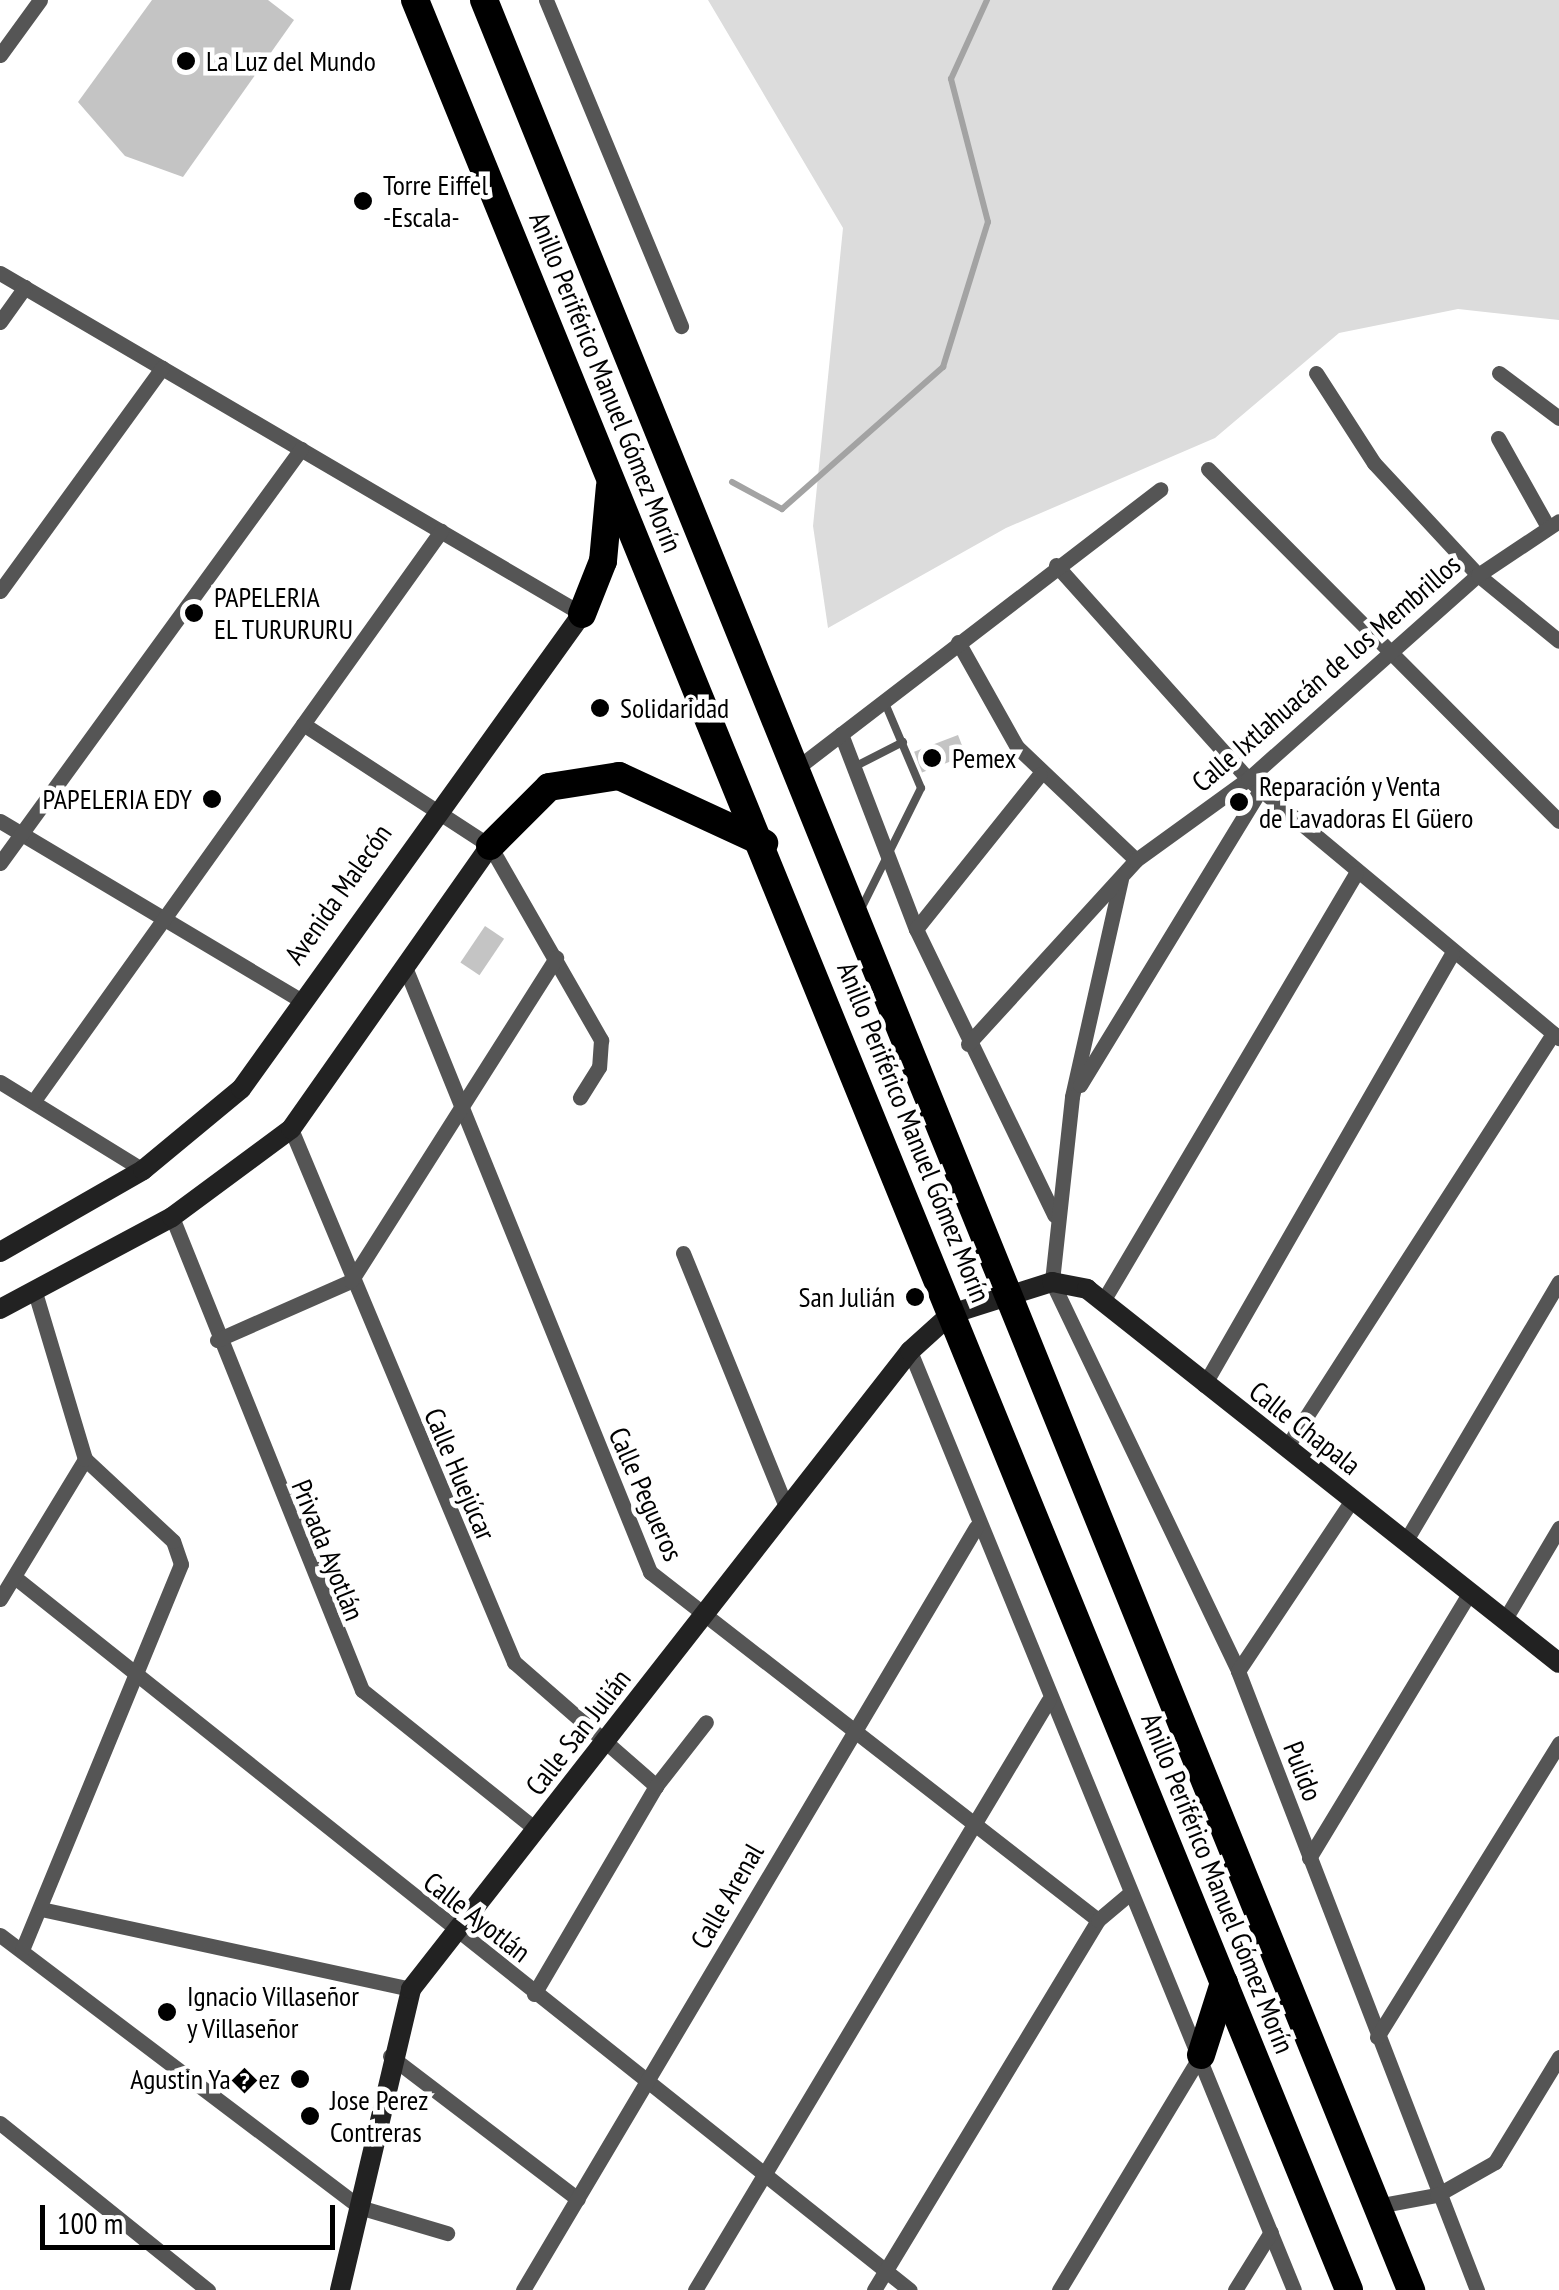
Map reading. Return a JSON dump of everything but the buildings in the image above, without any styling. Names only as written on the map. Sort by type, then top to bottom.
[{"type":"highway","name":"Anillo Periférico Manuel Gómez Morín","points":[[415,0],[610,479],[764,843],[951,1314],[1349,2290]]},
{"type":"highway","name":"Anillo Periférico Manuel Gómez Morín","points":[[484,0],[798,768],[1003,1296],[1411,2290]]},
{"type":"highway","name":"Avenida Malecón","points":[[582,614],[603,561],[610,479]]},
{"type":"highway","points":[[490,846],[549,787],[619,776],[764,843]]},
{"type":"highway","points":[[1201,2055],[1224,1983]]},
{"type":"street","points":[[0,55],[40,0]]},
{"type":"street","points":[[546,0],[681,326]]},
{"type":"street","points":[[0,273],[582,614]]},
{"type":"street","points":[[0,322],[24,288]]},
{"type":"street","points":[[0,591],[162,368]]},
{"type":"street","points":[[1498,373],[1559,418]]},
{"type":"street","points":[[1316,374],[1374,463],[1478,574],[1559,642]]},
{"type":"street","points":[[1498,438],[1554,524]]},
{"type":"street","points":[[0,863],[301,449]]},
{"type":"street","points":[[1208,468],[1382,652],[1559,821]]},
{"type":"street","points":[[798,768],[1056,565],[1160,489]]},
{"type":"street","name":"Calle Ixtlahuacán de los Membrillos","points":[[968,1044],[1136,860],[1254,785],[1382,652],[1478,574],[1554,524]]},
{"type":"street","points":[[33,1102],[440,531]]},
{"type":"street","points":[[1056,565],[1254,785],[1452,953],[1556,1035],[1286,1448]]},
{"type":"street","name":"Avenida Malecón","points":[[0,1252],[144,1170],[241,1089],[438,808],[582,614]]},
{"type":"street","points":[[958,642],[1040,774],[1136,860]]},
{"type":"street","points":[[303,724],[438,808],[490,846],[556,958],[604,1054],[580,1098]]},
{"type":"street","points":[[841,734],[890,852],[916,929],[968,1044],[1054,1215]]},
{"type":"street","points":[[916,929],[1040,774]]},
{"type":"street","points":[[1072,1097],[1254,785]]},
{"type":"street","points":[[0,821],[302,1001]]},
{"type":"street","points":[[0,1309],[172,1218],[291,1129],[490,846]]},
{"type":"street","points":[[1103,1301],[1356,872]]},
{"type":"street","points":[[1003,1296],[1052,1282],[1054,1215],[1072,1097],[1121,879]]},
{"type":"street","points":[[1204,1384],[1452,953]]},
{"type":"street","points":[[217,1340],[350,1282],[556,958]]},
{"type":"street","name":"Calle Pegueros","points":[[405,967],[639,1554],[702,1617],[850,1736],[1098,1920]]},
{"type":"street","points":[[0,1082],[144,1170]]},
{"type":"street","name":"Calle Huejúcar","points":[[291,1129],[350,1282],[514,1662],[656,1786]]},
{"type":"street","name":"Privada Ayotlán","points":[[172,1218],[217,1340],[362,1690],[537,1830]]},
{"type":"street","points":[[682,1253],[787,1509]]},
{"type":"street","name":"Calle Chapala","points":[[1052,1282],[1103,1301],[1559,1663]]},
{"type":"street","name":"Pulido","points":[[1052,1282],[1238,1671],[1437,2195],[1477,2290]]},
{"type":"street","points":[[1406,1542],[1559,1282]]},
{"type":"street","points":[[22,1950],[181,1552],[85,1459],[34,1290]]},
{"type":"street","name":"Calle San Julián","points":[[340,2290],[390,2056],[411,1989],[910,1351],[951,1314],[1003,1296]]},
{"type":"street","points":[[910,1351],[976,1527],[1127,1896],[1201,2055],[1294,2290]]},
{"type":"street","points":[[0,1599],[16,1579],[85,1459]]},
{"type":"street","points":[[1238,1671],[1352,1500]]},
{"type":"street","name":"Calle Arenal","points":[[523,2290],[976,1527]]},
{"type":"street","points":[[1504,1619],[1559,1528]]},
{"type":"street","name":"Calle Ayotlán","points":[[16,1579],[455,1933],[910,2290]]},
{"type":"street","points":[[1310,1858],[1470,1592]]},
{"type":"street","points":[[695,2290],[976,1827],[1048,1701]]},
{"type":"street","points":[[534,1994],[656,1786],[706,1722]]},
{"type":"street","points":[[1377,2037],[1559,1743]]},
{"type":"street","points":[[874,2290],[1098,1920],[1127,1896]]},
{"type":"street","points":[[41,1909],[411,1989]]},
{"type":"street","points":[[0,1936],[359,2207],[447,2233]]},
{"type":"street","points":[[1059,2290],[1201,2055]]},
{"type":"street","points":[[390,2056],[578,2198]]},
{"type":"street","points":[[1377,2206],[1437,2195],[1495,2162],[1559,2057]]},
{"type":"street","points":[[0,2123],[208,2290]]},
{"type":"street","points":[[1235,2290],[1271,2232]]},
{"type":"lane","points":[[856,919],[920,788],[884,700]]},
{"type":"lane","points":[[854,767],[903,742]]},
{"type":"shaded area","points":[[708,0],[1559,0],[1559,320],[1458,309],[1339,333],[1215,438],[1006,528],[828,628],[813,526],[843,228]]},
{"type":"waterway","points":[[732,482],[782,509],[943,367],[988,222],[951,79],[987,0]]},
{"type":"place","name":"La Luz del Mundo","points":[[186,61]]},
{"type":"place","name":"Torre Eiffel -Escala-","points":[[363,201]]},
{"type":"place","name":"PAPELERIA EL TURURURU","points":[[194,613]]},
{"type":"place","name":"Solidaridad","points":[[600,708]]},
{"type":"place","name":"Pemex","points":[[932,758]]},
{"type":"place","name":"PAPELERIA EDY","points":[[212,799]]},
{"type":"place","name":"Reparación y Venta de Lavadoras El Güero","points":[[1239,802]]},
{"type":"place","name":"San Julián","points":[[915,1297]]},
{"type":"place","name":"Ignacio Villaseñor y Villaseñor","points":[[167,2012]]},
{"type":"place","name":"Agustin Ya�ez","points":[[300,2079]]},
{"type":"place","name":"Jose Perez Contreras","points":[[310,2116]]}]
